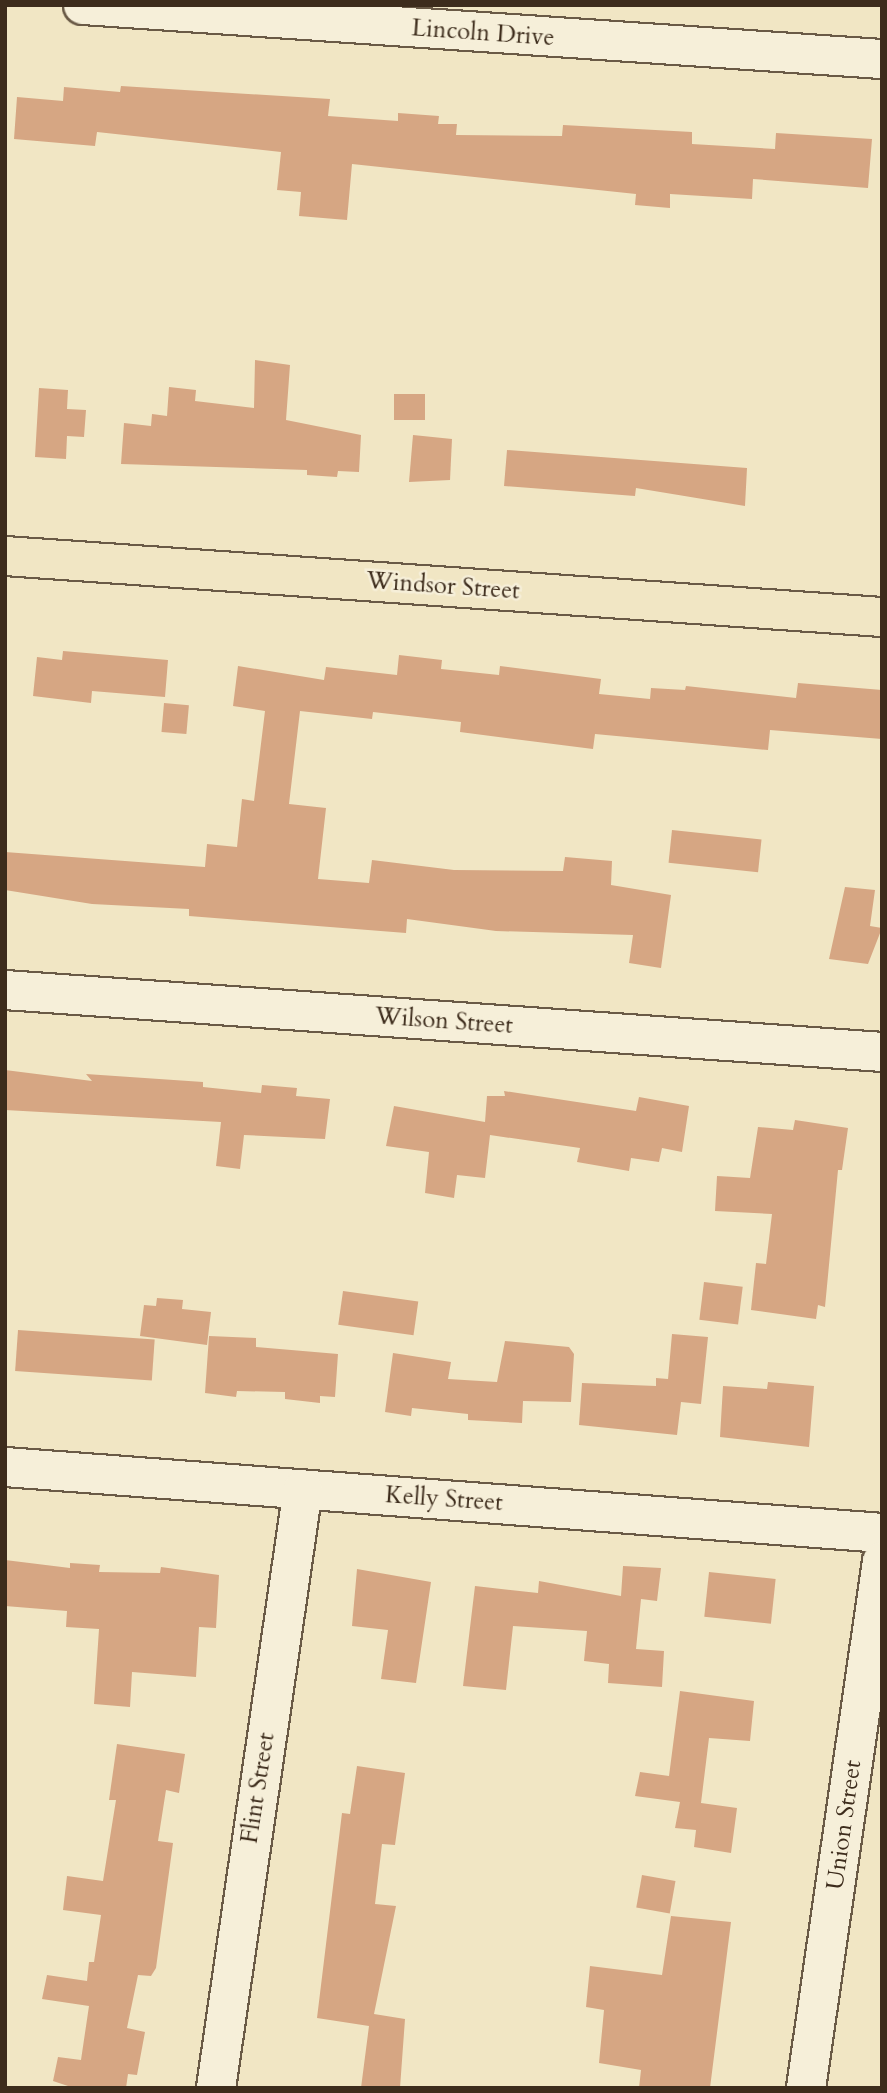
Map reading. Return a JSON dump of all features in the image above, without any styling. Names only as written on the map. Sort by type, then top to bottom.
[{"type":"main road","name":"Windsor Street","points":[[5,556],[882,617]]},
{"type":"street","name":"Lincoln Drive","points":[[83,5],[882,59]]},
{"type":"street","name":"Wilson Street","points":[[5,990],[882,1052]]},
{"type":"street","name":"Kelly Street","points":[[5,1467],[882,1533]]},
{"type":"street","name":"Flint Street","points":[[216,2088],[303,1489]]},
{"type":"street","name":"Union Street","points":[[806,2088],[882,1561]]},
{"type":"building","points":[[121,86],[330,99],[328,116],[398,121],[398,113],[439,116],[438,124],[457,124],[456,135],[562,136],[563,125],[692,132],[692,144],[775,149],[776,133],[872,139],[868,188],[753,179],[752,199],[670,194],[670,208],[635,205],[636,194],[352,164],[347,220],[299,216],[301,192],[277,190],[281,152],[97,132],[95,146],[14,139],[17,97],[63,101],[64,87],[120,92]]},
{"type":"building","points":[[255,360],[290,365],[286,420],[361,435],[359,472],[338,471],[337,477],[307,475],[307,470],[121,464],[124,423],[151,426],[152,414],[167,416],[169,387],[196,390],[195,401],[254,408]]},
{"type":"building","points":[[39,388],[68,390],[67,409],[86,410],[84,437],[67,436],[66,459],[35,457]]},
{"type":"building","points":[[394,394],[425,394],[425,420],[394,420]]},
{"type":"building","points":[[413,435],[452,439],[450,480],[409,482]]},
{"type":"building","points":[[507,450],[747,468],[745,506],[636,488],[635,496],[504,486]]},
{"type":"building","points":[[63,651],[168,660],[165,697],[92,691],[91,703],[33,696],[37,657],[62,660]]},
{"type":"building","points":[[399,655],[442,660],[441,669],[499,675],[500,666],[601,679],[599,694],[650,699],[651,688],[685,690],[686,686],[796,698],[798,683],[882,690],[882,739],[770,730],[768,750],[595,734],[593,749],[460,732],[461,722],[373,712],[372,719],[300,711],[289,804],[326,808],[318,879],[369,883],[372,860],[454,870],[563,871],[565,857],[612,861],[611,885],[671,895],[661,968],[629,963],[633,935],[496,931],[407,919],[406,933],[189,916],[189,909],[92,904],[5,890],[5,852],[205,867],[207,844],[237,847],[242,799],[254,801],[265,711],[233,706],[238,666],[324,680],[326,667],[397,675]]},
{"type":"building","points":[[164,703],[189,705],[186,734],[161,732]]},
{"type":"building","points":[[672,830],[762,839],[758,872],[669,863]]},
{"type":"building","points":[[845,887],[875,890],[870,926],[882,928],[868,964],[829,959]]},
{"type":"building","points":[[5,1070],[92,1081],[86,1074],[203,1082],[203,1087],[261,1093],[262,1085],[297,1088],[296,1096],[330,1099],[325,1139],[244,1135],[240,1169],[216,1166],[221,1122],[5,1110]]},
{"type":"building","points":[[504,1091],[636,1111],[639,1097],[689,1106],[682,1152],[662,1148],[659,1162],[631,1158],[629,1171],[577,1162],[580,1148],[490,1135],[485,1178],[457,1175],[454,1198],[425,1193],[429,1152],[386,1146],[394,1106],[485,1122],[487,1096],[505,1096]]},
{"type":"building","points":[[795,1120],[848,1128],[842,1170],[838,1170],[825,1307],[818,1305],[816,1319],[751,1310],[756,1263],[766,1264],[772,1214],[715,1211],[717,1176],[750,1178],[758,1127],[793,1130]]},
{"type":"building","points":[[704,1282],[743,1287],[738,1324],[699,1320]]},
{"type":"building","points":[[343,1291],[418,1302],[414,1335],[338,1325]]},
{"type":"building","points":[[157,1298],[183,1300],[182,1309],[211,1312],[207,1345],[140,1336],[144,1305],[156,1306]]},
{"type":"building","points":[[18,1330],[155,1340],[152,1380],[15,1371]]},
{"type":"building","points":[[672,1334],[708,1337],[701,1404],[681,1402],[677,1435],[579,1425],[582,1383],[656,1386],[656,1378],[668,1379]]},
{"type":"building","points":[[209,1336],[256,1338],[256,1347],[338,1354],[335,1397],[320,1396],[320,1403],[285,1399],[285,1392],[237,1391],[236,1397],[205,1393]]},
{"type":"building","points":[[505,1341],[569,1347],[574,1354],[571,1402],[523,1401],[522,1423],[468,1420],[468,1414],[412,1408],[411,1416],[385,1412],[393,1353],[451,1362],[448,1379],[497,1382]]},
{"type":"building","points":[[768,1382],[814,1386],[809,1447],[720,1437],[723,1386],[767,1389]]},
{"type":"building","points":[[5,1560],[70,1568],[70,1563],[100,1565],[99,1572],[160,1573],[161,1567],[219,1575],[216,1628],[199,1627],[196,1677],[132,1672],[130,1707],[94,1704],[99,1629],[66,1627],[67,1611],[5,1606]]},
{"type":"building","points":[[623,1566],[661,1568],[657,1601],[641,1599],[636,1649],[664,1651],[662,1687],[608,1683],[609,1664],[584,1661],[587,1631],[513,1626],[506,1690],[463,1686],[475,1586],[538,1593],[539,1581],[621,1596]]},
{"type":"building","points":[[357,1569],[431,1582],[416,1683],[381,1679],[388,1630],[352,1626]]},
{"type":"building","points":[[709,1572],[776,1579],[771,1624],[704,1617]]},
{"type":"building","points":[[680,1691],[754,1701],[750,1741],[709,1738],[701,1803],[737,1808],[731,1853],[694,1847],[696,1830],[675,1828],[680,1802],[635,1796],[640,1772],[669,1776]]},
{"type":"building","points":[[117,1744],[185,1754],[179,1793],[166,1790],[158,1841],[173,1843],[156,1968],[151,1976],[138,1975],[127,2028],[145,2032],[137,2075],[128,2074],[126,2088],[74,2088],[53,2081],[58,2057],[81,2060],[89,2006],[42,1999],[47,1975],[87,1981],[89,1962],[94,1962],[101,1915],[63,1910],[67,1876],[103,1881],[116,1800],[109,1800]]},
{"type":"building","points":[[357,1766],[405,1773],[395,1845],[382,1844],[375,1904],[396,1906],[374,2014],[405,2019],[400,2088],[361,2088],[369,2026],[317,2018],[342,1813],[350,1814]]},
{"type":"building","points":[[642,1875],[675,1881],[670,1913],[636,1907]]},
{"type":"building","points":[[671,1916],[731,1922],[710,2088],[639,2088],[641,2070],[599,2063],[604,2010],[586,2007],[590,1966],[662,1975]]}]
